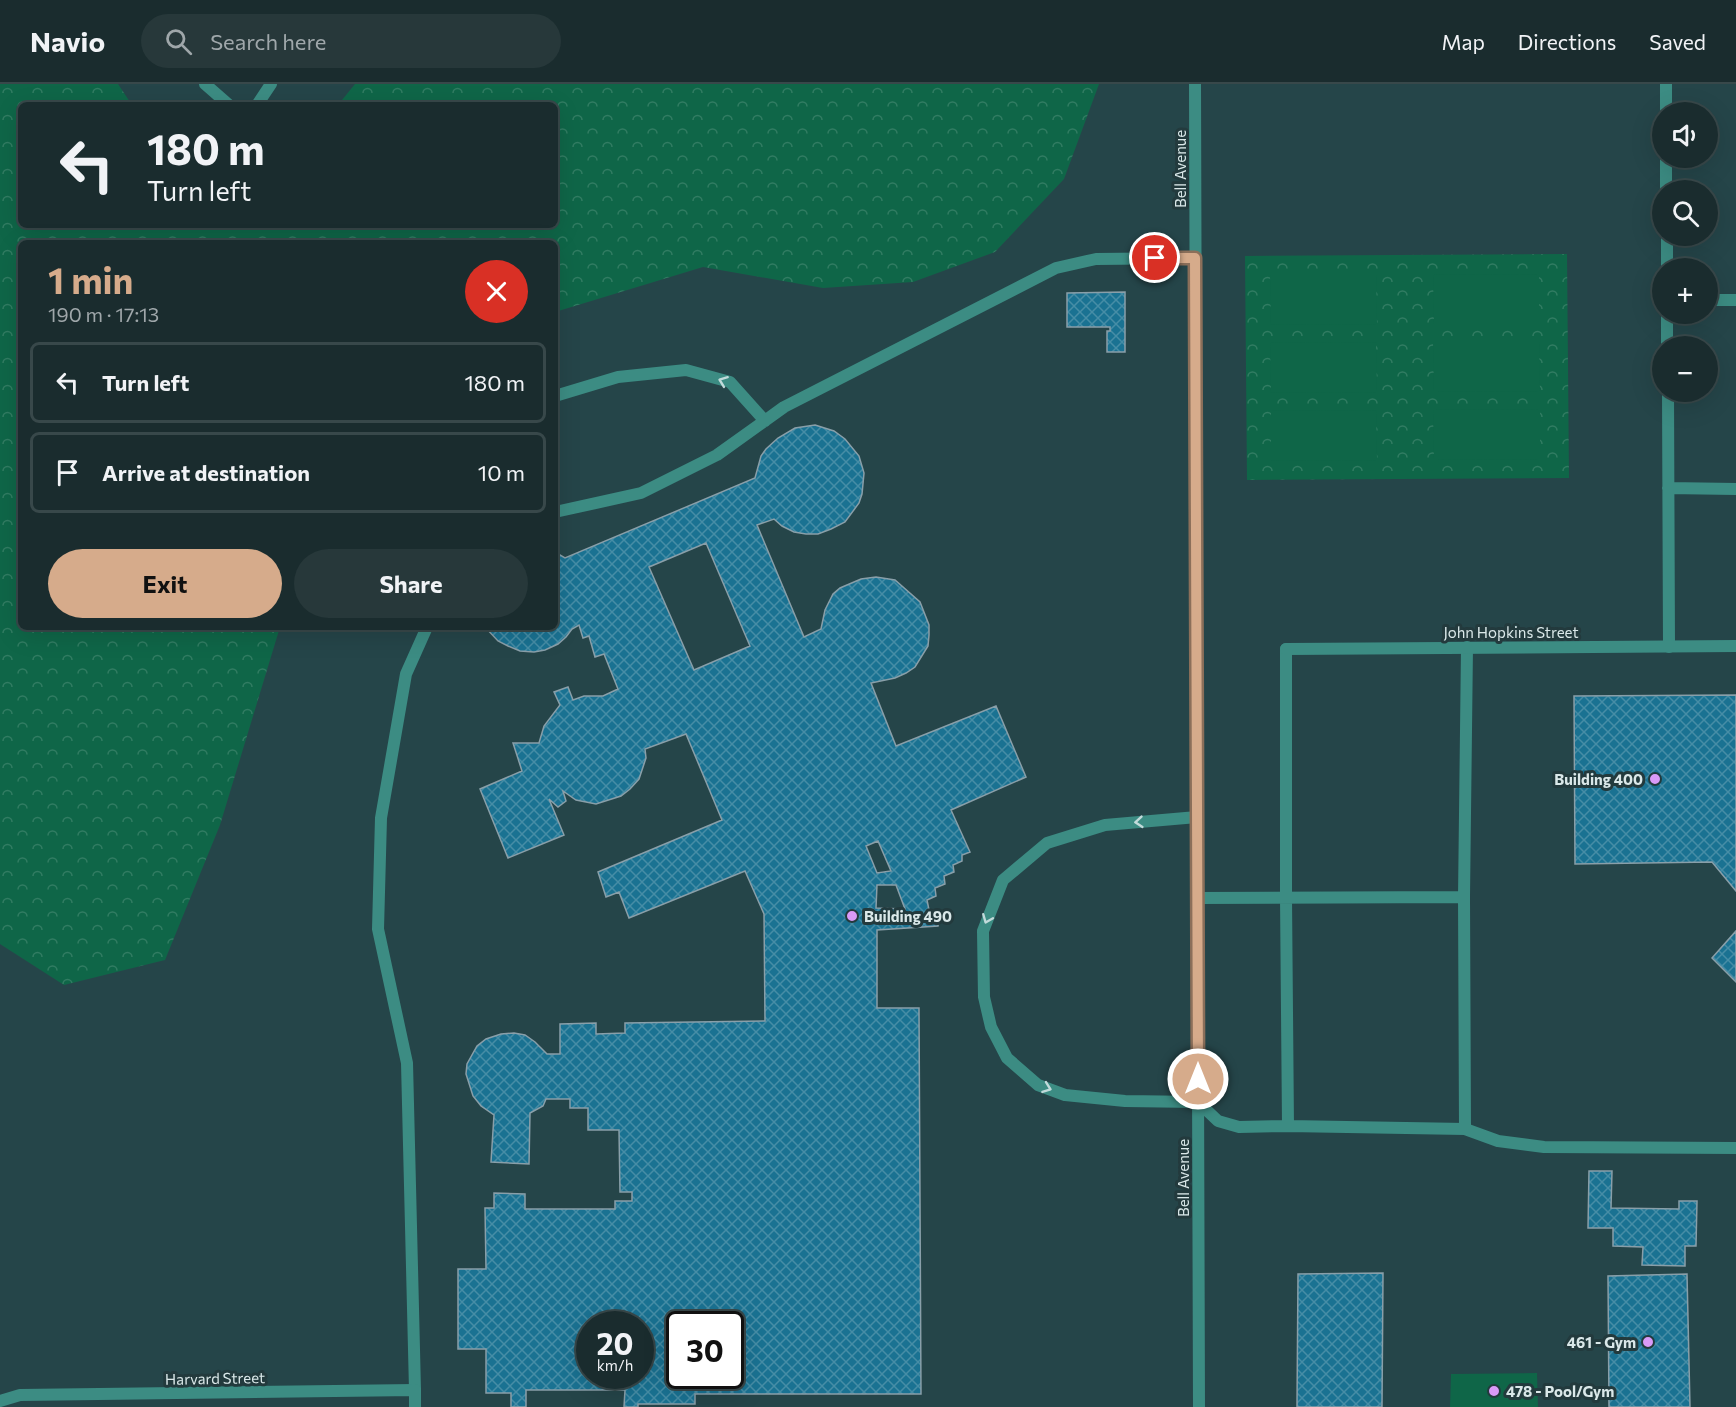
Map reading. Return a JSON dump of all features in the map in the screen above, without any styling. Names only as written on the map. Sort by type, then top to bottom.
[{"type":"street","points":[[205,84],[226,102]]},
{"type":"street","points":[[259,102],[272,84]]},
{"type":"street","name":"Bell Avenue","points":[[1195,84],[1199,1407]]},
{"type":"street","points":[[1666,84],[1666,102]]},
{"type":"street","points":[[558,511],[641,493],[717,455],[784,407],[1056,268],[1096,259],[1195,258]]},
{"type":"street","points":[[1718,300],[1736,300]]},
{"type":"street","points":[[558,395],[618,377],[686,370],[730,382],[765,421]]},
{"type":"street","points":[[1668,402],[1669,647]]},
{"type":"street","points":[[1668,488],[1736,489]]},
{"type":"street","points":[[415,1407],[407,1062],[378,929],[378,918],[381,818],[406,674],[426,630]]},
{"type":"street","name":"John Hopkins Street","points":[[1286,898],[1286,649],[1736,646]]},
{"type":"street","points":[[1465,1129],[1464,897],[1467,648]]},
{"type":"street","points":[[1197,818],[1105,825],[1047,843],[1003,880],[983,931],[984,997],[991,1027],[1007,1058],[1038,1085],[1065,1095],[1125,1101],[1198,1102],[1218,1121],[1239,1127],[1465,1129],[1498,1141],[1544,1147],[1736,1148]]},
{"type":"street","points":[[1197,898],[1464,897]]},
{"type":"street","points":[[1286,898],[1288,1126]]},
{"type":"street","name":"Harvard Street","points":[[0,1401],[20,1395],[415,1390]]},
{"type":"shaded area","points":[[0,84],[1736,84],[1736,1407],[0,1407]]},
{"type":"green space","points":[[0,84],[118,84],[130,102],[18,102],[18,228],[558,228],[558,102],[340,102],[355,84],[1099,84],[1064,179],[995,252],[913,282],[823,288],[703,267],[558,311],[558,240],[18,240],[18,630],[279,630],[220,825],[165,960],[64,985],[0,944]]},
{"type":"green space","points":[[1567,254],[1569,478],[1247,480],[1245,256]]},
{"type":"green space","points":[[1539,274],[1539,324],[1434,324],[1433,275]]},
{"type":"green space","points":[[1270,275],[1376,275],[1377,324],[1271,325]]},
{"type":"green space","points":[[1376,342],[1377,392],[1271,393],[1270,343]]},
{"type":"green space","points":[[1433,342],[1539,342],[1540,391],[1434,392]]},
{"type":"green space","points":[[1540,409],[1540,459],[1434,460],[1433,410]]},
{"type":"green space","points":[[1376,410],[1377,460],[1271,461],[1271,411]]},
{"type":"green space","name":"478 - Pool/Gym","points":[[1537,1373],[1538,1407],[1450,1407],[1451,1374]]},
{"type":"building","points":[[1125,292],[1125,352],[1107,352],[1107,331],[1110,331],[1110,327],[1067,327],[1067,293]]},
{"type":"building","name":"Building 490","points":[[815,425],[834,431],[845,439],[859,456],[864,473],[859,503],[845,522],[831,529],[818,534],[794,532],[774,519],[757,525],[804,637],[821,629],[825,610],[833,594],[840,588],[861,579],[876,577],[895,580],[920,602],[929,625],[928,646],[915,667],[895,678],[871,683],[896,746],[996,706],[1026,777],[951,810],[970,852],[962,855],[962,861],[953,865],[954,872],[944,876],[945,884],[935,888],[936,896],[927,900],[929,910],[940,911],[938,926],[877,930],[877,1008],[919,1008],[921,1394],[695,1394],[695,1404],[638,1404],[638,1407],[624,1407],[625,1390],[526,1390],[526,1407],[511,1407],[511,1393],[486,1393],[486,1349],[458,1349],[458,1269],[486,1269],[485,1208],[494,1208],[494,1193],[525,1194],[525,1209],[615,1209],[615,1201],[632,1201],[632,1192],[620,1192],[619,1130],[588,1130],[588,1108],[570,1108],[570,1099],[546,1099],[543,1106],[530,1113],[529,1164],[491,1162],[494,1115],[481,1106],[473,1096],[466,1074],[467,1064],[477,1046],[486,1039],[501,1034],[525,1035],[547,1054],[560,1054],[560,1024],[596,1023],[596,1034],[625,1033],[625,1023],[765,1021],[764,914],[745,871],[629,918],[619,892],[606,897],[598,872],[722,820],[686,734],[645,749],[646,758],[639,779],[621,796],[596,804],[576,800],[563,791],[566,801],[558,807],[549,799],[564,835],[508,858],[480,789],[522,771],[513,743],[539,743],[544,726],[560,705],[554,692],[568,687],[573,700],[584,696],[603,696],[618,689],[604,654],[595,657],[589,636],[583,638],[579,625],[558,644],[534,652],[520,651],[498,641],[488,630],[558,630],[558,554],[565,558],[755,478],[761,456],[778,438],[795,428]],"holes":[[[706,543],[750,646],[694,670],[649,567]],[[878,841],[891,871],[877,873],[866,846]],[[877,885],[896,885],[905,909],[876,908]]]},
{"type":"building","name":"Building 400","points":[[1736,695],[1736,891],[1712,862],[1575,864],[1574,696]]},
{"type":"building","points":[[1736,931],[1736,982],[1712,958]]},
{"type":"building","points":[[1589,1171],[1612,1171],[1611,1208],[1679,1209],[1679,1201],[1697,1201],[1696,1246],[1685,1246],[1685,1266],[1642,1265],[1643,1247],[1613,1246],[1613,1228],[1588,1228]]},
{"type":"building","points":[[1383,1273],[1382,1407],[1297,1407],[1298,1274]]},
{"type":"building","name":"461 - Gym","points":[[1687,1274],[1690,1407],[1609,1407],[1608,1276]]},
{"type":"place","name":"Building 400","points":[[1655,779]]},
{"type":"place","name":"Building 490","points":[[852,916]]},
{"type":"place","name":"461 - Gym","points":[[1648,1342]]},
{"type":"place","name":"478 - Pool/Gym","points":[[1494,1391]]},
{"type":"route","points":[[1155,258],[1195,258],[1198,1079]]}]
